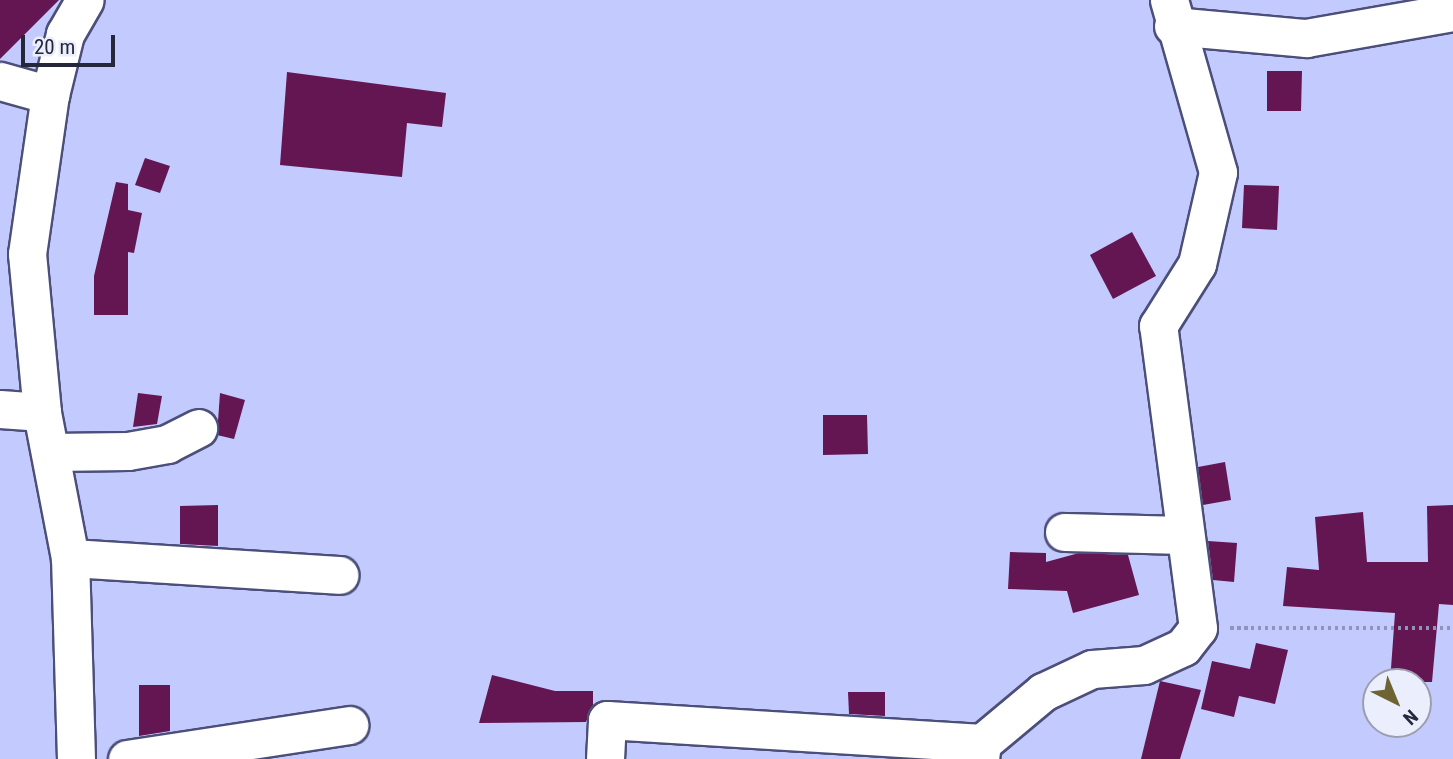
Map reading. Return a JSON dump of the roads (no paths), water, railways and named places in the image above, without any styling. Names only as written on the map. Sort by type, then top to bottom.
[{"type":"street","points":[[76,759],[70,558],[42,412],[27,254],[50,95],[65,34],[85,0]]},
{"type":"street","points":[[605,759],[607,720],[981,751],[1043,692],[1092,669],[1144,665],[1182,647],[1198,628],[1158,326],[1197,264],[1217,172],[1171,13],[1306,38],[1453,12]]},
{"type":"street","points":[[0,81],[50,95]]},
{"type":"street","points":[[0,409],[42,412]]},
{"type":"street","points":[[50,452],[128,451],[167,444],[198,428]]},
{"type":"street","points":[[1064,532],[1185,536]]},
{"type":"street","points":[[70,558],[339,575]]},
{"type":"street","points":[[127,759],[349,725]]}]
